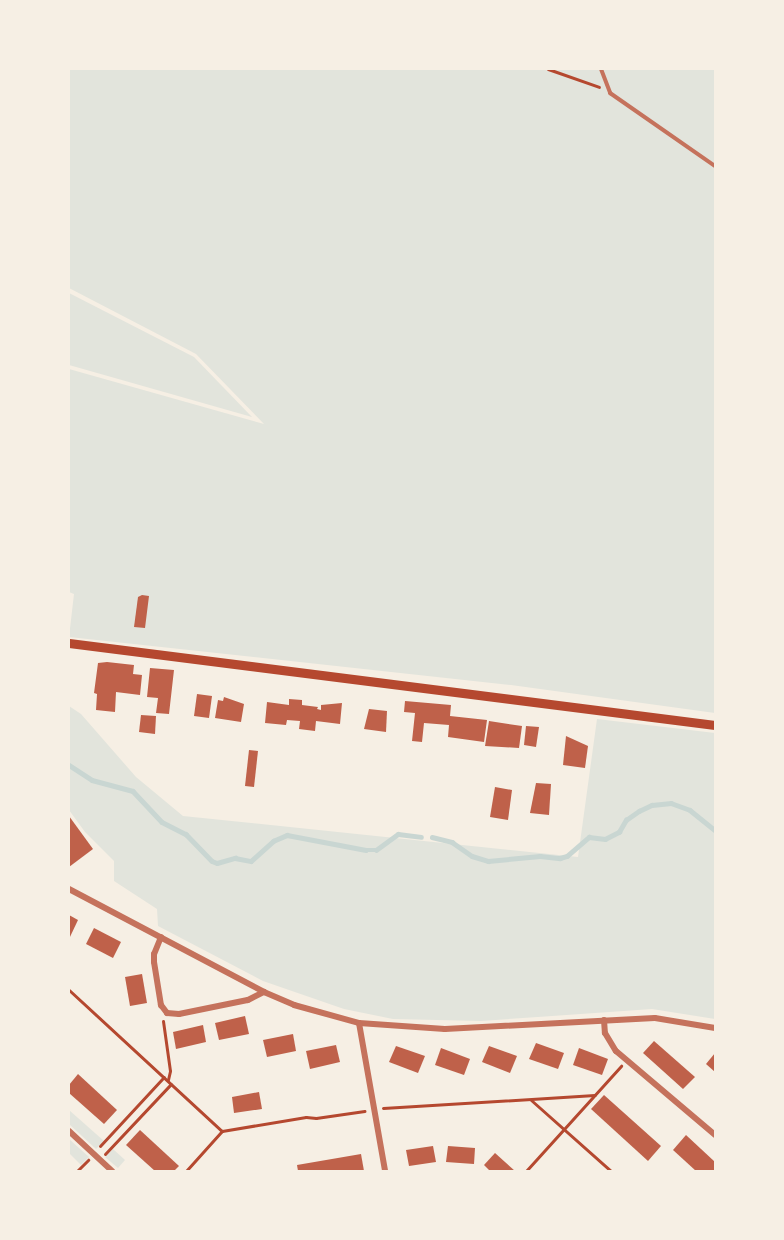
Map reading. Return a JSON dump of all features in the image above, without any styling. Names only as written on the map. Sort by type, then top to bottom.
[{"type":"main road","points":[[69,643],[715,724]]},
{"type":"street","points":[[69,889],[264,992],[294,1005],[359,1023],[445,1029],[655,1018],[715,1028]]},
{"type":"street","points":[[161,937],[154,954],[154,962],[160,1005],[166,1012],[173,1015],[198,1011],[248,1000],[264,992]]},
{"type":"street","points":[[604,1020],[607,1038],[626,1060],[715,1134]]},
{"type":"street","points":[[359,1023],[385,1171]]},
{"type":"street","points":[[69,1131],[112,1171]]},
{"type":"lane","points":[[602,69],[606,87],[630,109],[715,166]]},
{"type":"path","points":[[548,69],[595,87],[606,87]]},
{"type":"path","points":[[69,990],[222,1131]]},
{"type":"path","points":[[100,1160],[170,1082],[163,1022],[166,1012]]},
{"type":"path","points":[[526,1171],[626,1060]]},
{"type":"path","points":[[77,1171],[164,1077]]},
{"type":"path","points":[[186,1171],[222,1131],[306,1117],[316,1118],[374,1109],[531,1101],[595,1095]]},
{"type":"path","points":[[531,1101],[611,1171]]},
{"type":"shaded area","points":[[69,69],[715,69],[715,713],[511,685],[69,637],[74,594],[69,592],[69,369],[264,424],[196,354],[69,288]]},
{"type":"shaded area","points":[[69,293],[194,357],[252,417],[69,365]]},
{"type":"shaded area","points":[[69,706],[81,714],[136,777],[183,816],[578,857],[597,719],[715,733],[715,1019],[652,1009],[481,1021],[393,1019],[344,1009],[263,981],[158,926],[157,909],[114,881],[114,861],[85,832],[69,810]]},
{"type":"shaded area","points":[[69,1110],[104,1141],[96,1149],[69,1124]]},
{"type":"shaded area","points":[[69,1139],[89,1157],[81,1165],[69,1153]]},
{"type":"shaded area","points":[[113,1149],[125,1160],[118,1168],[105,1157]]},
{"type":"building","points":[[149,596],[145,628],[134,627],[138,597]]},
{"type":"building","points":[[98,663],[134,665],[133,674],[142,675],[140,695],[116,692],[115,712],[96,710],[97,694],[94,693]]},
{"type":"building","points":[[150,668],[174,670],[169,714],[156,713],[158,698],[147,697]]},
{"type":"building","points":[[197,694],[212,696],[209,718],[194,716]]},
{"type":"building","points":[[224,697],[244,704],[241,722],[215,718],[218,700],[223,701]]},
{"type":"building","points":[[289,699],[302,700],[302,705],[318,707],[317,709],[321,710],[321,705],[342,703],[340,724],[316,721],[315,731],[299,729],[300,721],[287,720],[286,725],[265,723],[267,702],[289,705]]},
{"type":"building","points":[[405,701],[451,705],[450,716],[487,720],[484,742],[448,737],[449,725],[424,723],[422,742],[412,741],[415,713],[404,712]]},
{"type":"building","points":[[369,709],[387,711],[386,732],[364,729]]},
{"type":"building","points":[[141,715],[156,716],[155,734],[139,732]]},
{"type":"building","points":[[489,721],[522,726],[519,748],[485,746]]},
{"type":"building","points":[[526,726],[539,727],[536,747],[524,745]]},
{"type":"building","points":[[566,736],[588,746],[585,768],[563,765]]},
{"type":"building","points":[[249,750],[258,751],[254,787],[245,786]]},
{"type":"building","points":[[536,783],[551,784],[549,815],[530,813]]},
{"type":"building","points":[[495,787],[512,790],[508,820],[490,817]]},
{"type":"building","points":[[69,816],[93,849],[69,867]]},
{"type":"building","points":[[69,915],[78,920],[69,939]]},
{"type":"building","points":[[94,928],[121,942],[113,958],[86,944]]},
{"type":"building","points":[[142,974],[147,1003],[130,1006],[125,977]]},
{"type":"building","points":[[245,1016],[249,1034],[219,1040],[215,1023]]},
{"type":"building","points":[[203,1025],[206,1042],[176,1049],[173,1032]]},
{"type":"building","points":[[293,1034],[296,1051],[267,1057],[263,1040]]},
{"type":"building","points":[[654,1041],[695,1077],[683,1089],[643,1053]]},
{"type":"building","points":[[536,1043],[564,1053],[558,1069],[529,1059]]},
{"type":"building","points":[[336,1045],[340,1062],[310,1069],[306,1051]]},
{"type":"building","points":[[396,1046],[425,1056],[418,1073],[389,1062]]},
{"type":"building","points":[[489,1046],[517,1056],[510,1073],[482,1062]]},
{"type":"building","points":[[441,1048],[470,1059],[464,1075],[435,1065]]},
{"type":"building","points":[[579,1048],[608,1059],[602,1075],[573,1065]]},
{"type":"building","points":[[715,1053],[715,1072],[706,1064]]},
{"type":"building","points":[[78,1074],[117,1110],[104,1124],[69,1093],[69,1085]]},
{"type":"building","points":[[259,1092],[262,1109],[234,1113],[232,1097]]},
{"type":"building","points":[[604,1095],[661,1146],[648,1161],[591,1109]]},
{"type":"building","points":[[140,1130],[179,1166],[174,1171],[155,1171],[126,1145]]},
{"type":"building","points":[[686,1135],[715,1162],[715,1171],[696,1171],[673,1150]]},
{"type":"building","points":[[433,1146],[436,1162],[409,1166],[406,1150]]},
{"type":"building","points":[[448,1146],[475,1148],[474,1164],[446,1162]]},
{"type":"building","points":[[495,1153],[515,1171],[490,1171],[484,1165]]},
{"type":"building","points":[[361,1154],[364,1171],[298,1171],[297,1165]]},
{"type":"waterway","points":[[69,765],[92,780],[133,791],[162,822],[186,834],[212,861],[217,863],[235,858],[251,861],[273,841],[287,835],[366,850],[376,850],[398,834],[421,837]]},
{"type":"waterway","points":[[432,837],[452,842],[472,856],[488,861],[540,856],[560,858],[567,856],[589,837],[605,839],[619,832],[626,820],[639,811],[652,805],[671,803],[690,810],[715,830]]}]
